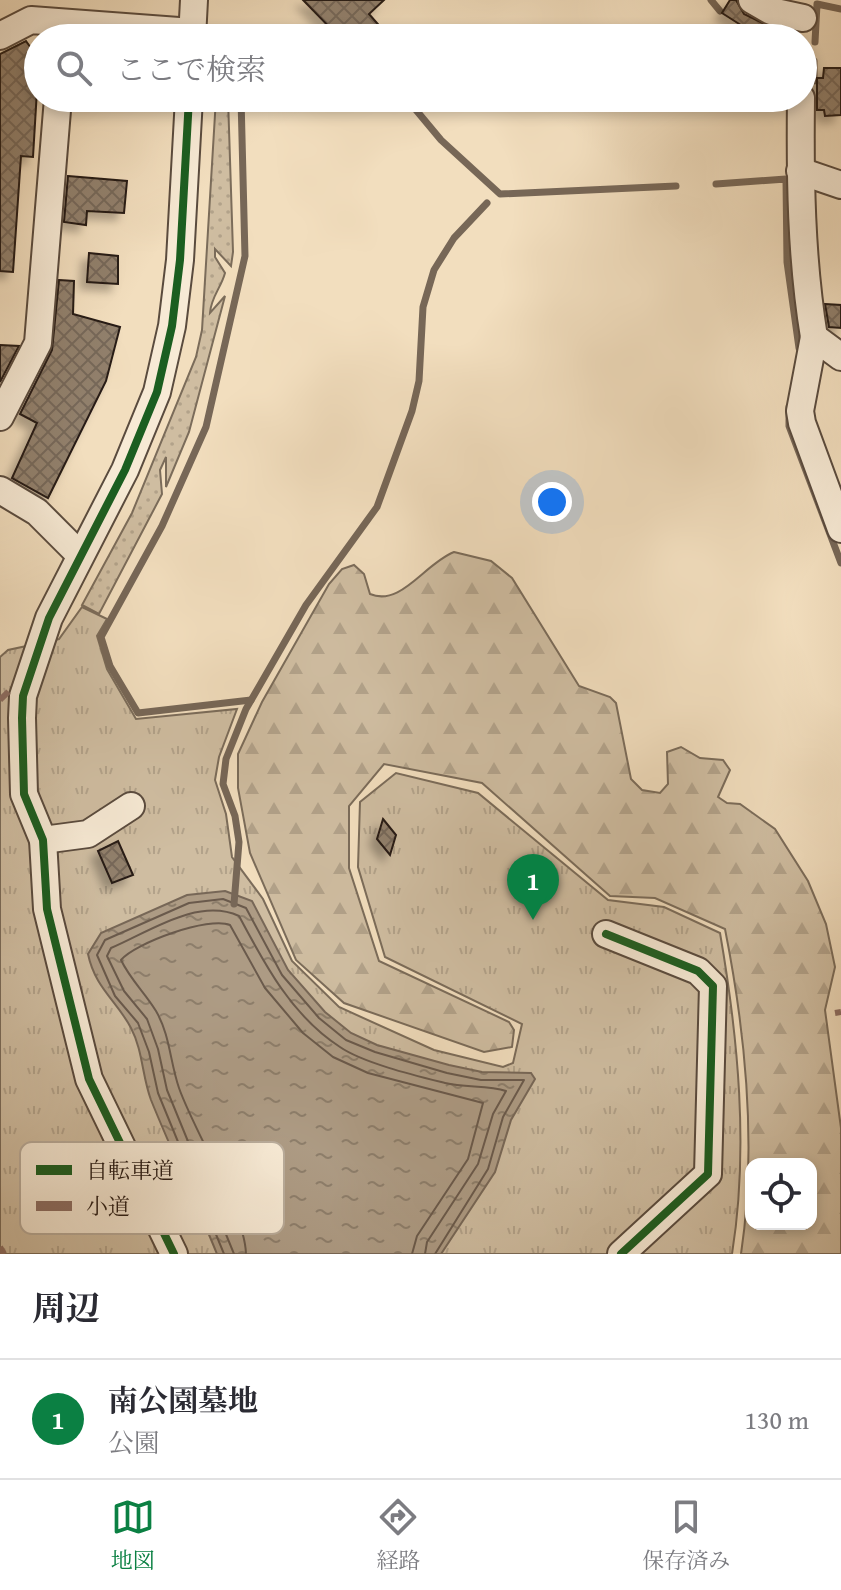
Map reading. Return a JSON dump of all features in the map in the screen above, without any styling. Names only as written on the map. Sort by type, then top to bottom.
[{"type":"street","points":[[193,24],[194,0]]},
{"type":"street","points":[[752,0],[771,11],[803,19]]},
{"type":"street","points":[[0,36],[31,20],[44,24]]},
{"type":"street","points":[[0,417],[38,343],[57,112]]},
{"type":"street","points":[[120,1142],[89,1079],[47,909],[43,840],[24,794],[23,696],[49,618],[125,470],[157,392],[172,326],[178,273],[188,112]]},
{"type":"street","points":[[801,112],[805,283],[814,337],[800,411],[841,529]]},
{"type":"street","points":[[800,171],[841,185]]},
{"type":"street","points":[[814,337],[841,357]]},
{"type":"street","points":[[0,490],[37,512],[80,555]]},
{"type":"street","points":[[43,840],[88,834],[131,806]]},
{"type":"street","points":[[606,934],[698,971],[713,986],[708,1174],[621,1254]]},
{"type":"street","points":[[164,1234],[174,1254]]},
{"type":"green space","points":[[215,112],[228,112],[233,252],[231,266],[215,249],[215,257],[225,273],[210,313],[225,296],[189,432],[166,487],[166,457],[160,470],[162,494],[99,614],[82,605],[132,513],[196,357],[202,330]]},
{"type":"green space","points":[[454,552],[491,561],[512,578],[579,686],[610,697],[616,703],[631,779],[642,790],[660,793],[668,784],[667,752],[681,747],[700,758],[723,760],[730,770],[718,797],[727,803],[740,804],[775,829],[808,881],[826,924],[835,967],[825,1010],[841,1128],[841,1254],[741,1254],[745,1222],[745,1230],[817,1230],[817,1158],[748,1158],[744,1050],[725,929],[655,898],[610,896],[482,783],[384,764],[349,806],[349,868],[379,961],[509,1022],[514,1030],[512,1047],[484,1052],[344,1003],[296,960],[250,853],[238,788],[238,754],[262,702],[329,584],[342,569],[354,565],[364,574],[370,594],[392,595]]},
{"type":"green space","points":[[82,607],[107,619],[97,636],[107,669],[136,719],[237,709],[219,757],[215,780],[226,814],[232,857],[263,899],[292,961],[339,1007],[434,1050],[503,1067],[513,1063],[522,1024],[385,957],[358,867],[360,802],[396,773],[478,793],[608,900],[664,907],[720,933],[732,1012],[739,1093],[740,1174],[732,1254],[0,1254],[0,657],[8,650],[59,639]]},
{"type":"water","points":[[225,891],[252,901],[288,970],[325,1012],[351,1033],[377,1045],[449,1065],[482,1072],[531,1073],[535,1079],[511,1120],[495,1172],[441,1254],[217,1254],[208,1234],[284,1234],[284,1142],[169,1142],[151,1100],[135,1037],[96,976],[88,954],[101,933],[187,895]]},
{"type":"building","points":[[303,0],[384,0],[369,14],[378,24],[326,24]]},
{"type":"building","points":[[730,0],[736,0],[744,14],[765,24],[739,24],[722,13]]},
{"type":"building","points":[[24,42],[24,112],[36,112],[33,157],[21,156],[13,272],[0,271],[0,54]]},
{"type":"building","points":[[824,68],[841,68],[841,115],[825,116],[824,110],[817,110],[817,78],[823,78]]},
{"type":"building","points":[[68,176],[127,181],[124,213],[87,211],[86,225],[64,222]]},
{"type":"building","points":[[89,253],[118,256],[118,284],[87,282]]},
{"type":"building","points":[[59,280],[74,281],[73,314],[120,327],[106,381],[48,498],[12,478],[37,423],[20,414],[52,350]]},
{"type":"building","points":[[825,304],[841,305],[841,328],[829,327]]},
{"type":"building","points":[[0,345],[19,346],[0,382]]},
{"type":"building","points":[[383,819],[396,835],[390,855],[377,839]]},
{"type":"building","points":[[118,841],[133,875],[112,883],[98,851]]},
{"type":"waterway","points":[[711,0],[720,11]]},
{"type":"waterway","points":[[816,24],[817,4],[841,9]]},
{"type":"waterway","points":[[241,112],[245,256],[206,427],[162,526],[101,637],[110,666],[138,713],[251,700]]},
{"type":"waterway","points":[[418,112],[441,140],[500,194],[676,186]]},
{"type":"waterway","points":[[716,184],[786,179],[787,262],[799,348]]},
{"type":"waterway","points":[[234,904],[239,842],[235,816],[223,784],[226,759],[246,709],[306,605],[377,507],[412,411],[419,381],[423,307],[434,270],[454,238],[487,203]]},
{"type":"waterway","points":[[789,407],[789,426],[841,563]]},
{"type":"marked path","points":[[0,700],[10,690]]},
{"type":"marked path","points":[[835,1013],[841,1012]]},
{"type":"marked path","points":[[0,1247],[4,1254]]},
{"type":"cycle path","points":[[120,1142],[89,1079],[47,909],[43,840],[24,794],[23,696],[49,618],[125,470],[157,392],[172,326],[180,260],[188,112]]},
{"type":"cycle path","points":[[606,934],[698,971],[713,986],[708,1174],[621,1254]]},
{"type":"cycle path","points":[[164,1234],[174,1254]]},
{"type":"place","name":"南公園墓地","points":[[533,920]]}]
